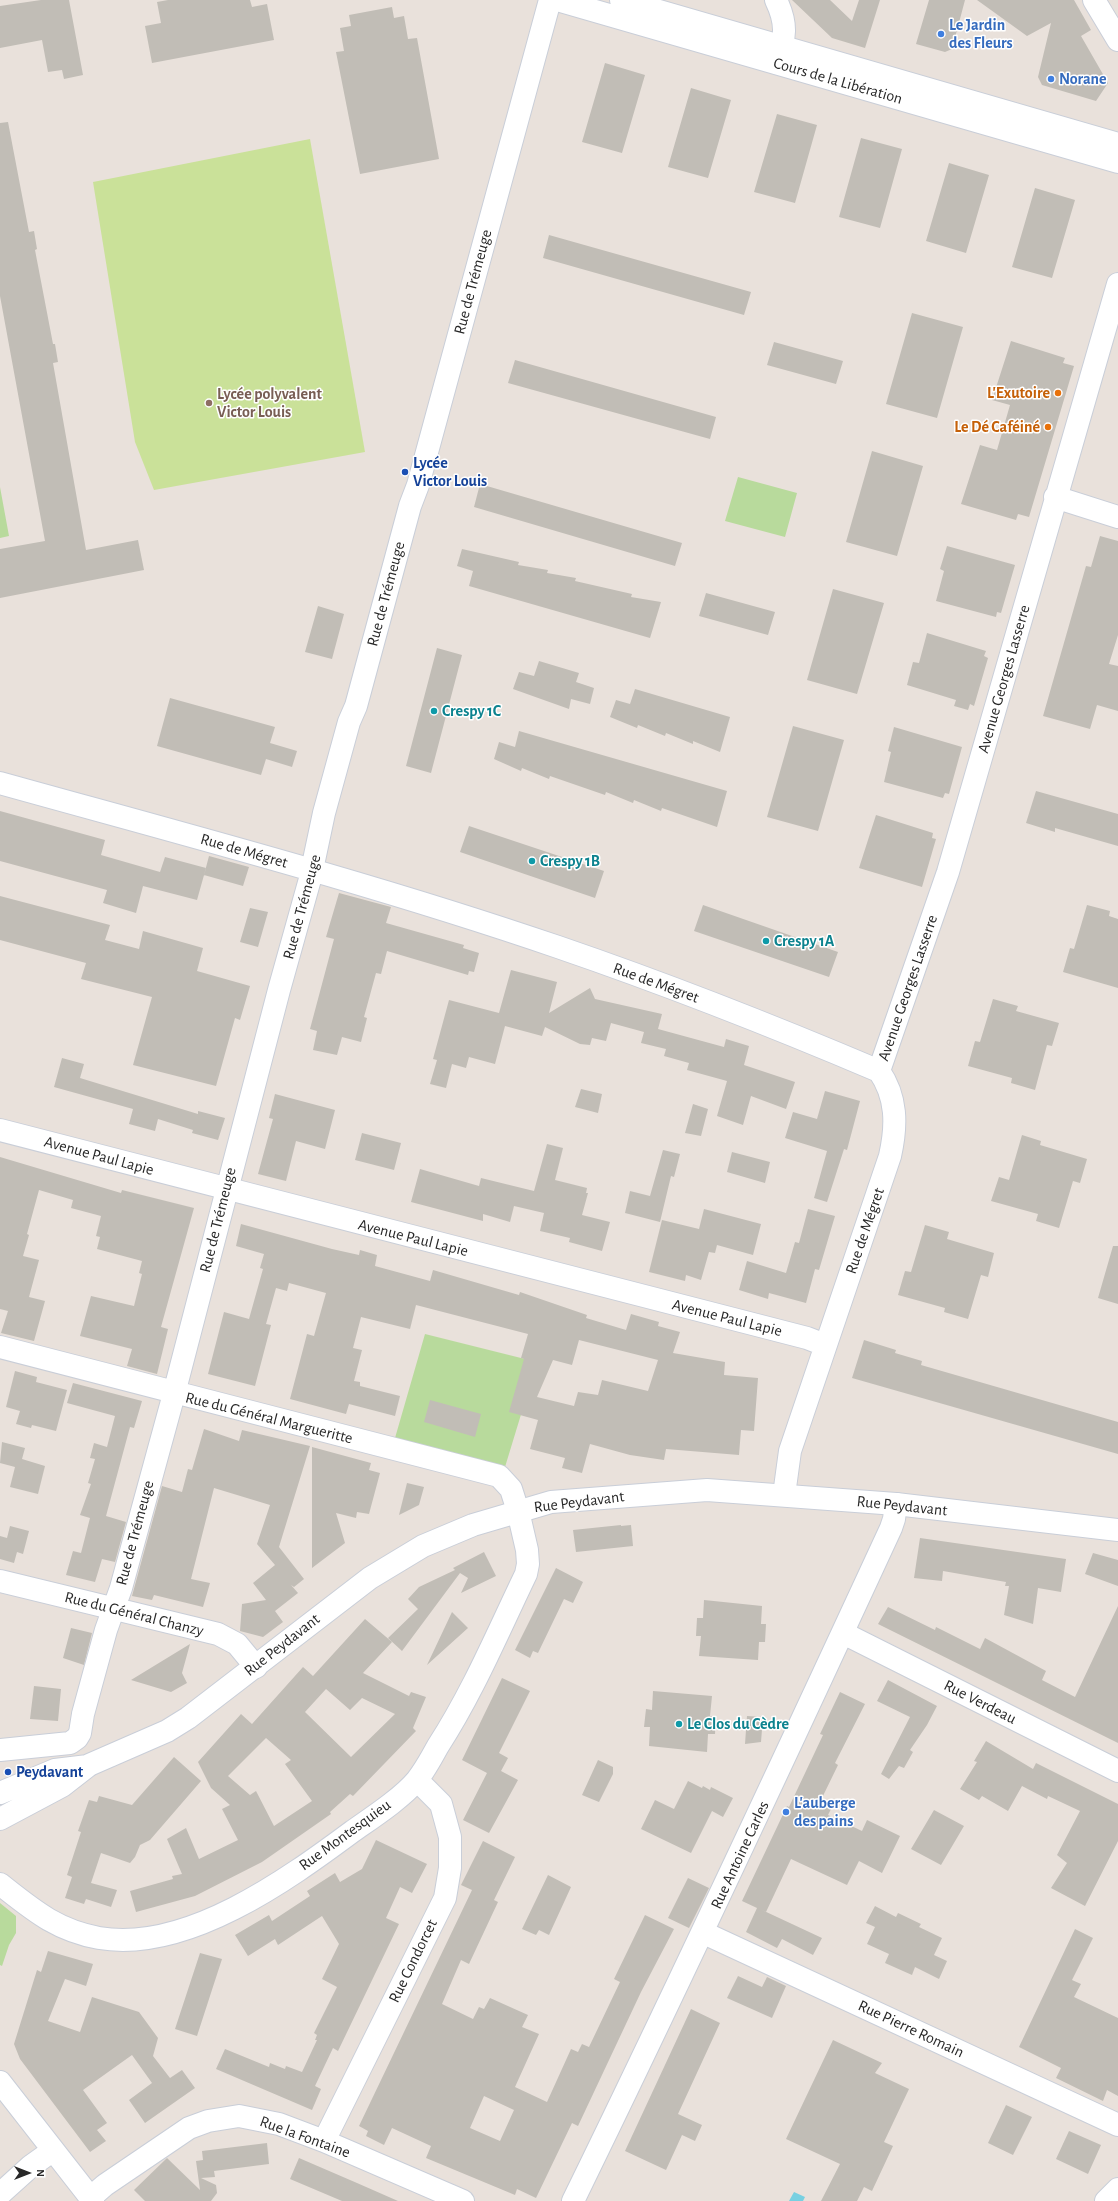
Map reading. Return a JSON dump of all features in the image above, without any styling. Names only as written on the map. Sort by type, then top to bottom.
[{"type":"street","name":"Rue de Trémeuge","points":[[0,1750],[63,1744],[77,1738],[80,1733],[83,1714],[106,1630],[114,1609],[174,1393],[226,1189],[312,869],[324,813],[349,722],[356,706],[410,506],[418,485],[550,0]]},
{"type":"street","name":"Cours de la Libération","points":[[557,0],[780,55],[1118,144]]},
{"type":"street","name":"Cours de la Libération","points":[[621,0],[780,55],[1118,162]]},
{"type":"street","points":[[776,0],[783,15],[785,31],[780,55]]},
{"type":"street","points":[[1094,0],[1118,40]]},
{"type":"street","name":"Avenue Georges Lasserre","points":[[878,1071],[948,872],[1055,497],[1118,284]]},
{"type":"street","points":[[1055,497],[1118,517]]},
{"type":"street","name":"Rue de Mégret","points":[[0,782],[312,869],[558,947],[740,1014],[878,1071],[887,1082],[892,1098],[896,1122],[894,1138],[890,1156],[790,1451],[784,1495]]},
{"type":"street","name":"Avenue Paul Lapie","points":[[0,1130],[800,1336],[826,1345]]},
{"type":"street","name":"Rue du Général Margueritte","points":[[0,1347],[499,1476],[511,1489],[518,1511]]},
{"type":"street","name":"Rue Peydavant","points":[[0,1819],[62,1786],[89,1766],[167,1731],[188,1718],[370,1578],[423,1546],[473,1525],[551,1502],[707,1490],[896,1504],[1118,1530]]},
{"type":"street","name":"Rue Antoine Carles","points":[[574,2201],[704,1933],[843,1633],[894,1519],[896,1504]]},
{"type":"street","name":"Rue Montesquieu","points":[[0,1884],[42,1916],[64,1929],[99,1938],[142,1938],[162,1935],[203,1923],[256,1897],[314,1860],[382,1810],[417,1780],[455,1720],[526,1574],[528,1564],[527,1550],[522,1534],[518,1511]]},
{"type":"street","name":"Rue du Général Chanzy","points":[[0,1581],[218,1634],[237,1644],[256,1666]]},
{"type":"street","name":"Rue Verdeau","points":[[843,1633],[1118,1770]]},
{"type":"street","name":"Rue Peydavant","points":[[0,1793],[55,1770],[89,1766]]},
{"type":"street","name":"Rue Condorcet","points":[[324,2141],[444,1898],[450,1868],[450,1837],[441,1804],[417,1780]]},
{"type":"street","name":"Rue Pierre Romain","points":[[704,1933],[1118,2125]]},
{"type":"street","points":[[0,2082],[91,2200]]},
{"type":"street","name":"Rue la Fontaine","points":[[91,2200],[105,2185],[189,2128],[208,2121],[239,2116],[256,2118],[279,2124],[324,2141],[463,2201]]},
{"type":"street","points":[[0,2194],[31,2166],[52,2151]]},
{"type":"street","points":[[1106,2201],[1118,2189]]},
{"type":"green space","points":[[310,139],[365,452],[154,490],[135,442],[93,182]]},
{"type":"green space","points":[[738,477],[797,493],[785,537],[725,521]]},
{"type":"green space","points":[[0,487],[9,536],[0,538]]},
{"type":"green space","points":[[425,1334],[537,1362],[505,1467],[395,1438]]},
{"type":"green space","points":[[0,1903],[16,1916],[16,1933],[9,1945],[2,1966],[0,1965]]},
{"type":"water","points":[[794,2192],[805,2197],[803,2201],[789,2201]]},
{"type":"building","points":[[41,0],[69,0],[83,75],[64,79],[62,70],[48,72],[42,40],[0,48],[0,6]]},
{"type":"building","points":[[168,0],[250,0],[252,7],[267,4],[274,40],[152,63],[145,26],[161,23],[157,2]]},
{"type":"building","points":[[792,0],[830,0],[852,21],[859,0],[880,0],[865,48],[832,38]]},
{"type":"building","points":[[929,0],[965,0],[952,49],[945,52],[916,44]]},
{"type":"building","points":[[977,0],[1074,0],[1091,30],[1081,36],[1108,83],[1096,101],[1042,85],[1038,77],[1051,23],[1027,36]]},
{"type":"building","points":[[392,7],[394,18],[404,16],[408,39],[417,38],[439,159],[360,174],[336,52],[344,51],[340,28],[351,26],[349,15]]},
{"type":"building","points":[[605,63],[645,75],[622,153],[582,142]]},
{"type":"building","points":[[691,88],[731,100],[708,178],[668,167]]},
{"type":"building","points":[[777,114],[817,125],[795,203],[754,192]]},
{"type":"building","points":[[8,122],[29,232],[34,231],[37,249],[35,250],[53,344],[55,344],[58,362],[53,363],[86,550],[138,540],[144,570],[0,598],[0,549],[45,541],[0,296],[0,123]]},
{"type":"building","points":[[861,138],[902,149],[880,228],[839,217]]},
{"type":"building","points":[[949,163],[989,175],[966,253],[926,241]]},
{"type":"building","points":[[1035,188],[1075,200],[1052,278],[1012,267]]},
{"type":"building","points":[[549,235],[751,292],[744,315],[543,258]]},
{"type":"building","points":[[912,313],[963,327],[937,418],[886,404]]},
{"type":"building","points":[[1011,341],[1065,358],[1063,363],[1074,366],[1029,517],[1018,514],[1016,520],[961,504],[980,445],[997,450],[1010,405],[992,400]]},
{"type":"building","points":[[774,342],[843,361],[836,384],[767,365]]},
{"type":"building","points":[[515,360],[716,417],[710,439],[508,383]]},
{"type":"building","points":[[872,451],[923,466],[897,556],[846,542]]},
{"type":"building","points":[[480,484],[682,543],[675,566],[474,507]]},
{"type":"building","points":[[1100,536],[1118,541],[1118,635],[1109,664],[1118,666],[1118,711],[1097,705],[1090,729],[1043,716],[1086,566],[1091,567]]},
{"type":"building","points":[[947,546],[1015,565],[1001,613],[997,612],[996,617],[936,601],[944,571],[940,569]]},
{"type":"building","points":[[462,549],[519,562],[518,565],[548,570],[547,573],[576,578],[575,581],[632,594],[631,597],[661,602],[650,638],[469,586],[473,571],[457,566]]},
{"type":"building","points":[[833,589],[884,603],[857,694],[807,680]]},
{"type":"building","points":[[706,593],[775,612],[768,635],[699,616]]},
{"type":"building","points":[[318,606],[344,614],[332,659],[305,652]]},
{"type":"building","points":[[927,633],[986,651],[984,656],[988,658],[974,706],[970,704],[968,710],[954,706],[956,700],[907,685],[913,662],[919,663]]},
{"type":"building","name":"Crespy 1C","points":[[437,648],[462,655],[431,773],[406,766]]},
{"type":"building","points":[[539,661],[579,673],[576,682],[594,688],[590,704],[571,699],[569,709],[513,689],[519,672],[534,676]]},
{"type":"building","points":[[635,689],[730,717],[720,752],[693,741],[693,744],[666,733],[665,736],[638,725],[637,728],[610,717],[616,700],[630,704]]},
{"type":"building","points":[[170,698],[275,727],[270,743],[297,751],[292,767],[266,759],[261,775],[157,746]]},
{"type":"building","points":[[793,726],[844,740],[818,831],[767,817]]},
{"type":"building","points":[[894,727],[962,747],[949,794],[945,793],[943,798],[884,782],[891,752],[888,751]]},
{"type":"building","points":[[519,731],[727,791],[717,827],[662,808],[661,811],[634,800],[633,803],[606,792],[605,795],[550,776],[549,779],[522,768],[521,771],[494,759],[499,742],[515,747]]},
{"type":"building","points":[[1036,791],[1118,814],[1118,846],[1055,828],[1055,832],[1026,823]]},
{"type":"building","points":[[0,811],[105,840],[101,855],[160,872],[165,857],[206,868],[197,900],[143,886],[136,913],[103,903],[107,890],[0,861]]},
{"type":"building","points":[[876,815],[933,833],[932,838],[936,839],[922,887],[859,868]]},
{"type":"building","name":"Crespy 1B","points":[[469,826],[604,871],[595,898],[460,852]]},
{"type":"building","points":[[209,856],[249,867],[243,886],[204,875]]},
{"type":"building","points":[[339,893],[391,907],[386,923],[464,945],[463,948],[479,953],[474,972],[469,971],[468,975],[387,951],[381,974],[376,973],[364,1017],[367,1018],[361,1042],[342,1037],[337,1055],[313,1050],[317,1031],[310,1029],[334,939],[326,937]]},
{"type":"building","points":[[0,896],[110,925],[105,940],[139,949],[143,931],[203,948],[197,971],[250,986],[240,1020],[235,1018],[216,1086],[133,1065],[152,997],[81,979],[86,963],[0,940]]},
{"type":"building","name":"Crespy 1A","points":[[703,905],[838,952],[829,977],[694,931]]},
{"type":"building","points":[[1087,905],[1110,911],[1109,916],[1118,919],[1118,988],[1063,972],[1070,948],[1074,949]]},
{"type":"building","points":[[250,908],[268,912],[258,947],[240,942]]},
{"type":"building","points":[[511,970],[557,982],[549,1013],[590,988],[595,999],[662,1014],[658,1029],[724,1047],[726,1039],[749,1046],[744,1065],[795,1082],[786,1109],[751,1096],[743,1125],[717,1116],[727,1081],[687,1070],[689,1063],[664,1056],[666,1049],[641,1043],[644,1032],[611,1023],[606,1041],[592,1038],[590,1045],[580,1044],[545,1027],[542,1036],[505,1026],[495,1064],[469,1057],[466,1068],[452,1064],[446,1088],[430,1084],[437,1060],[433,1059],[449,1000],[499,1013]]},
{"type":"building","points":[[993,999],[1018,1006],[1016,1011],[1059,1023],[1052,1046],[1047,1045],[1035,1090],[1011,1083],[1012,1078],[968,1066],[975,1041],[980,1042]]},
{"type":"building","points":[[62,1058],[84,1064],[80,1078],[198,1114],[198,1111],[225,1118],[218,1140],[192,1133],[193,1130],[158,1119],[155,1131],[129,1124],[133,1109],[54,1087]]},
{"type":"building","points":[[581,1089],[602,1094],[598,1113],[575,1107]]},
{"type":"building","points":[[825,1091],[860,1101],[847,1150],[844,1149],[827,1202],[814,1198],[827,1151],[785,1138],[793,1112],[817,1119]]},
{"type":"building","points":[[275,1094],[335,1110],[325,1149],[296,1141],[286,1181],[258,1174],[273,1119],[269,1118]]},
{"type":"building","points":[[693,1104],[708,1109],[701,1136],[685,1133]]},
{"type":"building","points":[[362,1133],[401,1143],[394,1170],[355,1160]]},
{"type":"building","points":[[1022,1135],[1041,1141],[1040,1145],[1087,1159],[1080,1183],[1073,1181],[1059,1228],[1036,1221],[1038,1214],[991,1201],[999,1177],[1009,1180]]},
{"type":"building","points":[[547,1144],[563,1148],[555,1180],[587,1188],[586,1193],[588,1193],[582,1215],[610,1222],[602,1251],[569,1242],[570,1238],[540,1231],[544,1213],[514,1206],[510,1222],[483,1214],[483,1221],[411,1202],[420,1169],[479,1186],[481,1178],[534,1191]]},
{"type":"building","points":[[663,1150],[680,1154],[674,1177],[671,1176],[660,1222],[625,1213],[630,1191],[650,1196]]},
{"type":"building","points":[[732,1152],[770,1162],[765,1183],[727,1172]]},
{"type":"building","points":[[0,1157],[121,1193],[122,1190],[194,1208],[161,1327],[168,1329],[157,1374],[127,1366],[132,1349],[80,1336],[91,1296],[134,1306],[142,1274],[139,1273],[142,1261],[97,1249],[100,1237],[96,1236],[101,1216],[71,1208],[73,1200],[39,1190],[27,1234],[29,1235],[23,1256],[39,1260],[29,1297],[45,1301],[34,1341],[1,1333],[8,1311],[0,1309]]},
{"type":"building","points":[[704,1209],[761,1224],[753,1255],[717,1245],[715,1253],[709,1252],[701,1280],[686,1275],[685,1281],[649,1272],[662,1220],[699,1229]]},
{"type":"building","points":[[808,1209],[835,1216],[819,1270],[815,1269],[806,1303],[769,1293],[768,1299],[739,1290],[747,1261],[786,1273],[795,1242],[799,1243]]},
{"type":"building","points":[[241,1224],[332,1249],[359,1255],[360,1250],[377,1255],[375,1266],[430,1281],[433,1270],[519,1295],[520,1292],[587,1315],[586,1318],[626,1330],[631,1314],[659,1322],[658,1326],[680,1332],[673,1353],[725,1362],[724,1375],[758,1378],[754,1431],[741,1430],[739,1455],[666,1449],[664,1460],[630,1455],[590,1444],[582,1473],[562,1468],[565,1458],[530,1449],[538,1420],[509,1412],[524,1359],[521,1358],[528,1334],[416,1305],[410,1329],[361,1317],[353,1348],[362,1350],[354,1381],[360,1382],[360,1386],[400,1396],[395,1416],[349,1404],[346,1414],[290,1399],[307,1334],[314,1336],[326,1293],[289,1283],[287,1291],[276,1288],[266,1324],[271,1325],[255,1386],[208,1374],[224,1312],[249,1319],[263,1269],[260,1268],[264,1254],[236,1246]],"holes":[[[579,1340],[658,1360],[648,1391],[602,1380],[598,1395],[578,1392],[574,1406],[537,1397],[553,1360],[572,1365]]]},
{"type":"building","points":[[925,1225],[949,1232],[947,1239],[994,1253],[988,1277],[981,1275],[968,1319],[944,1312],[945,1308],[898,1295],[905,1271],[911,1272]]},
{"type":"building","points":[[1113,1246],[1118,1246],[1118,1304],[1098,1298]]},
{"type":"building","points":[[864,1340],[896,1350],[895,1353],[922,1361],[921,1365],[1118,1422],[1118,1454],[852,1378]]},
{"type":"building","points":[[15,1371],[37,1377],[36,1382],[67,1390],[56,1431],[32,1425],[31,1428],[16,1424],[20,1411],[6,1407]]},
{"type":"building","points":[[73,1383],[142,1401],[134,1428],[130,1427],[106,1516],[126,1522],[115,1562],[102,1559],[95,1582],[66,1575],[73,1551],[81,1553],[90,1518],[80,1515],[91,1484],[88,1483],[95,1459],[90,1458],[94,1443],[107,1447],[115,1416],[67,1403]]},
{"type":"building","points":[[430,1400],[481,1414],[475,1437],[424,1422]]},
{"type":"building","points":[[204,1429],[239,1441],[242,1430],[310,1446],[279,1547],[304,1579],[294,1587],[291,1585],[298,1593],[275,1611],[283,1622],[263,1637],[240,1631],[242,1604],[266,1600],[253,1583],[275,1565],[257,1544],[270,1505],[214,1488],[191,1579],[210,1583],[203,1607],[154,1595],[152,1600],[132,1596],[162,1486],[182,1492],[188,1469],[192,1470]]},
{"type":"building","points":[[2,1442],[25,1448],[22,1459],[45,1466],[38,1494],[10,1487],[15,1467],[0,1463]]},
{"type":"building","points":[[312,1447],[371,1463],[369,1470],[380,1473],[369,1514],[357,1512],[356,1518],[336,1513],[345,1543],[312,1568]]},
{"type":"building","points":[[407,1483],[424,1487],[419,1505],[399,1515]]},
{"type":"building","points":[[631,1525],[633,1546],[576,1552],[573,1530]]},
{"type":"building","points":[[10,1526],[29,1531],[23,1554],[17,1552],[14,1563],[0,1559],[0,1536],[7,1538]]},
{"type":"building","points":[[920,1538],[1066,1559],[1061,1592],[1038,1588],[1033,1624],[1004,1615],[1009,1586],[1005,1586],[1006,1582],[943,1571],[942,1581],[914,1578]]},
{"type":"building","points":[[484,1552],[496,1576],[461,1593],[468,1578],[460,1573],[402,1651],[388,1638],[418,1609],[408,1599],[419,1587],[455,1570],[453,1568]]},
{"type":"building","points":[[1093,1553],[1118,1560],[1118,1586],[1085,1574]]},
{"type":"building","points":[[556,1568],[583,1582],[573,1603],[564,1599],[538,1653],[533,1651],[530,1658],[515,1650]]},
{"type":"building","points":[[704,1600],[762,1606],[761,1624],[766,1624],[765,1642],[759,1642],[758,1660],[699,1656],[701,1636],[696,1636],[697,1618],[703,1618]]},
{"type":"building","points":[[1118,1606],[1118,1743],[878,1624],[888,1607],[935,1630],[936,1627],[980,1649],[985,1638],[1046,1671],[1042,1680],[1075,1697]]},
{"type":"building","points":[[452,1612],[468,1628],[427,1665]]},
{"type":"building","points":[[365,1619],[392,1642],[363,1673],[409,1696],[411,1692],[426,1697],[413,1728],[416,1731],[353,1796],[350,1794],[330,1812],[331,1814],[262,1862],[195,1896],[136,1912],[130,1891],[173,1879],[172,1876],[182,1874],[167,1839],[186,1828],[199,1859],[238,1840],[222,1809],[230,1805],[211,1788],[198,1762],[241,1714],[252,1724],[303,1667],[313,1676]],"holes":[[[326,1689],[350,1710],[362,1698],[395,1714],[351,1757],[305,1712]],[[266,1738],[291,1760],[285,1764],[312,1801],[274,1826],[256,1791],[250,1795],[228,1776]]]},
{"type":"building","points":[[71,1628],[92,1633],[84,1665],[63,1658]]},
{"type":"building","points":[[190,1644],[182,1673],[187,1683],[171,1692],[131,1680]]},
{"type":"building","points":[[502,1678],[530,1691],[499,1753],[508,1758],[501,1771],[518,1780],[489,1833],[463,1820],[487,1773],[462,1760]]},
{"type":"building","points":[[888,1680],[937,1706],[927,1725],[910,1750],[913,1752],[904,1768],[899,1766],[889,1779],[881,1774],[910,1717],[877,1701]]},
{"type":"building","points":[[34,1686],[61,1689],[58,1721],[30,1719]]},
{"type":"building","name":"Le Clos du Cèdre","points":[[653,1691],[712,1696],[710,1716],[716,1716],[715,1734],[708,1734],[707,1752],[649,1746],[650,1727],[644,1727],[646,1709],[652,1710]]},
{"type":"building","points":[[840,1692],[865,1704],[835,1763],[838,1765],[820,1802],[832,1807],[828,1815],[862,1831],[867,1820],[900,1836],[882,1873],[859,1861],[847,1885],[791,1859],[766,1912],[822,1938],[813,1955],[782,1939],[777,1948],[746,1932],[757,1908],[742,1901],[787,1806],[789,1807],[823,1735],[820,1734]]},
{"type":"building","points":[[747,1716],[763,1717],[761,1742],[745,1744]]},
{"type":"building","points":[[986,1741],[1033,1769],[1036,1763],[1118,1804],[1118,1841],[1085,1906],[1051,1888],[1067,1863],[1057,1855],[1080,1811],[1048,1796],[1047,1799],[1022,1786],[1008,1811],[982,1796],[979,1800],[960,1789],[977,1762],[974,1761]]},
{"type":"building","points":[[174,1757],[201,1781],[150,1840],[140,1845],[135,1857],[130,1863],[101,1853],[91,1883],[117,1890],[111,1907],[86,1899],[84,1904],[65,1898],[72,1877],[67,1875],[81,1832],[78,1831],[89,1800],[97,1802],[99,1796],[132,1805]]},
{"type":"building","points":[[598,1760],[613,1767],[613,1774],[599,1802],[582,1795]]},
{"type":"building","points":[[688,1781],[702,1788],[703,1786],[710,1790],[711,1787],[733,1798],[723,1817],[712,1811],[691,1853],[641,1829],[655,1800],[674,1809]]},
{"type":"building","points":[[934,1810],[964,1826],[941,1865],[911,1849]]},
{"type":"building","points":[[376,1840],[427,1864],[412,1893],[400,1887],[386,1918],[399,1924],[338,2051],[333,2048],[315,2086],[321,2089],[312,2110],[216,2069],[225,2049],[269,2067],[270,2063],[285,2069],[286,2066],[302,2072],[317,2040],[315,2040],[317,2035],[314,2033],[337,1987],[322,1979],[339,1944],[322,1916],[278,1945],[275,1939],[248,1956],[235,1935],[269,1915],[272,1921],[310,1896],[307,1891],[335,1873],[340,1882],[362,1869]]},
{"type":"building","points":[[483,1841],[515,1857],[494,1900],[498,1902],[469,1964],[461,1960],[442,2004],[473,2019],[479,2007],[484,2009],[490,1998],[528,2015],[522,2027],[539,2034],[515,2087],[547,2102],[571,2049],[578,2052],[582,2044],[589,2047],[620,1982],[614,1979],[645,1915],[674,1929],[641,1992],[578,2126],[572,2123],[536,2198],[517,2189],[515,2195],[426,2158],[431,2146],[392,2128],[384,2145],[366,2136],[368,2131],[359,2126],[472,1890],[461,1885]],"holes":[[[484,2096],[514,2110],[500,2141],[470,2128]]]},
{"type":"building","points":[[548,1875],[571,1887],[549,1935],[539,1930],[536,1935],[522,1929]]},
{"type":"building","points":[[688,1878],[709,1888],[689,1928],[668,1918]]},
{"type":"building","points":[[875,1906],[896,1917],[898,1913],[921,1924],[919,1927],[942,1938],[934,1955],[947,1961],[939,1979],[915,1967],[912,1975],[885,1963],[889,1954],[867,1944],[875,1927],[866,1923]]},
{"type":"building","points":[[1075,1929],[1093,1938],[1072,1980],[1081,1984],[1074,1997],[1118,2018],[1118,2096],[1107,2090],[1103,2101],[1056,2078],[1061,2068],[1019,2047]]},
{"type":"building","points":[[48,1951],[93,1964],[86,1986],[65,1979],[48,2021],[80,2032],[92,1997],[139,2012],[158,2038],[153,2056],[170,2078],[182,2070],[195,2088],[145,2123],[129,2100],[152,2083],[132,2055],[83,2090],[107,2123],[97,2130],[106,2141],[90,2152],[20,2059],[14,2044],[37,1970],[41,1972]]},
{"type":"building","points":[[200,1953],[222,1959],[197,2036],[175,2029]]},
{"type":"building","points":[[738,1976],[762,1987],[767,1977],[786,1986],[772,2018],[727,1998]]},
{"type":"building","points":[[691,2009],[720,2023],[678,2114],[702,2125],[695,2141],[682,2135],[666,2170],[625,2151]]},
{"type":"building","points":[[833,2040],[882,2063],[875,2073],[909,2089],[884,2142],[893,2146],[872,2191],[864,2187],[857,2201],[821,2201],[840,2164],[786,2139]]},
{"type":"building","points":[[1006,2105],[1032,2117],[1013,2155],[988,2143]]},
{"type":"building","points":[[1069,2131],[1101,2145],[1088,2174],[1056,2159]]},
{"type":"building","points":[[267,2143],[269,2164],[214,2171],[215,2177],[201,2178],[216,2185],[217,2193],[211,2201],[145,2201],[134,2190],[167,2158],[200,2190],[196,2161],[203,2160],[202,2151]]},
{"type":"building","points":[[299,2158],[398,2201],[342,2201],[290,2179]]},
{"type":"place","name":"Le Jardin des Fleurs","points":[[941,34]]},
{"type":"place","name":"Norane","points":[[1051,79]]},
{"type":"place","name":"L'Exutoire","points":[[1058,393]]},
{"type":"place","name":"Lycée polyvalent Victor Louis","points":[[209,403]]},
{"type":"place","name":"Le Dé Caféiné","points":[[1048,427]]},
{"type":"place","name":"Lycée Victor Louis","points":[[405,472]]},
{"type":"place","name":"Crespy 1C","points":[[434,711]]},
{"type":"place","name":"Crespy 1B","points":[[532,861]]},
{"type":"place","name":"Crespy 1A","points":[[766,941]]},
{"type":"place","name":"Le Clos du Cèdre","points":[[679,1724]]},
{"type":"place","name":"Peydavant","points":[[8,1772]]},
{"type":"place","name":"L'auberge des pains","points":[[786,1812]]}]
